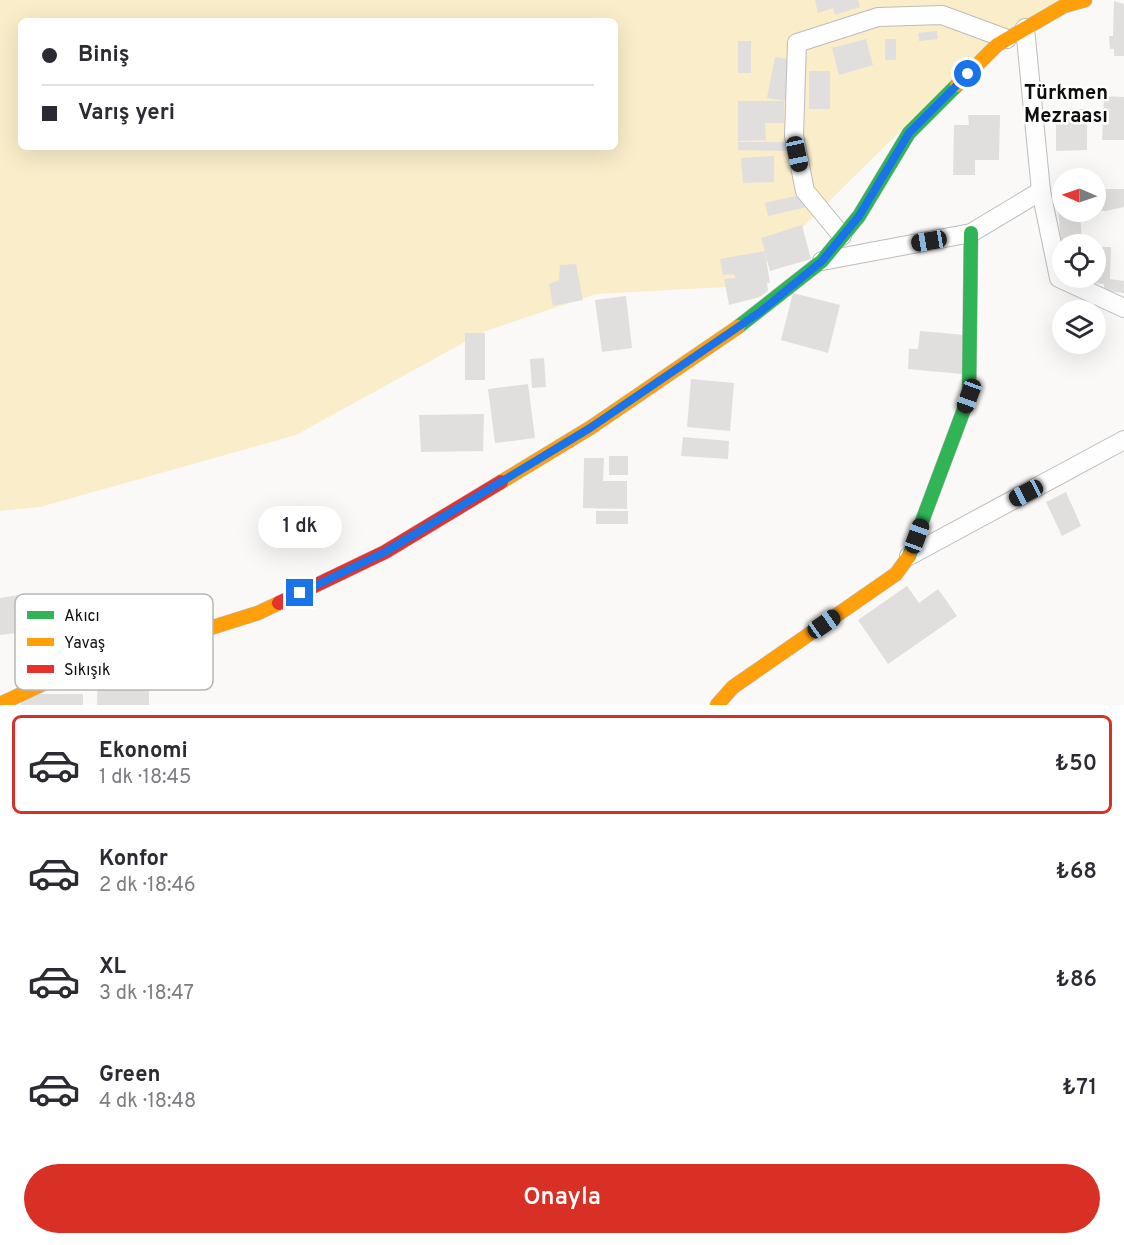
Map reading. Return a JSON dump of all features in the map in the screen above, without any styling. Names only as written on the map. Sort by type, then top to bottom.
[{"type":"street","points":[[213,627],[258,613],[385,552],[590,428],[760,312],[822,261],[859,216],[909,133],[998,45],[1064,6],[1085,0]]},
{"type":"street","points":[[842,236],[805,191],[794,136],[797,43],[878,17],[942,15],[1008,39]]},
{"type":"street","points":[[1025,28],[1041,191],[1059,278],[1124,308]]},
{"type":"street","points":[[822,261],[971,233],[1041,191]]},
{"type":"street","points":[[717,705],[733,687],[896,574],[909,556],[969,396],[971,233]]},
{"type":"street","points":[[909,556],[1124,440]]},
{"type":"street","points":[[0,704],[30,690]]},
{"type":"shaded area","points":[[0,0],[1074,0],[940,92],[743,286],[596,294],[483,332],[296,435],[40,507],[0,511]]},
{"type":"building","points":[[815,0],[858,0],[860,7],[835,15],[833,8],[818,13]]},
{"type":"building","points":[[1114,1],[1124,4],[1124,56],[1114,56],[1114,49],[1110,49],[1109,36],[1113,36]]},
{"type":"building","points":[[937,31],[938,39],[919,41],[918,33]]},
{"type":"building","points":[[866,39],[873,65],[839,75],[832,48]]},
{"type":"building","points":[[885,39],[896,39],[896,60],[885,60]]},
{"type":"building","points":[[738,41],[751,41],[751,73],[738,73]]},
{"type":"building","points":[[775,57],[793,60],[786,101],[767,98]]},
{"type":"building","points":[[809,71],[830,71],[830,109],[809,109]]},
{"type":"building","points":[[1104,96],[1124,97],[1124,140],[1102,140]]},
{"type":"building","points":[[738,101],[784,101],[784,123],[765,123],[766,140],[738,141]]},
{"type":"building","points":[[1056,109],[1087,109],[1087,150],[1056,151]]},
{"type":"building","points":[[968,115],[1000,115],[999,160],[975,160],[975,175],[953,175],[954,125],[969,125]]},
{"type":"building","points":[[738,142],[788,142],[788,151],[738,150]]},
{"type":"building","points":[[774,156],[774,182],[743,183],[741,158]]},
{"type":"building","points":[[1106,189],[1124,189],[1124,207],[1106,211]]},
{"type":"building","points":[[804,194],[807,207],[768,216],[765,203]]},
{"type":"building","points":[[1059,222],[1081,222],[1081,234],[1060,234]]},
{"type":"building","points":[[802,225],[811,259],[770,271],[765,253],[770,283],[767,283],[768,291],[760,297],[729,305],[724,279],[736,278],[734,274],[723,275],[720,259],[765,251],[761,238]]},
{"type":"building","points":[[1106,247],[1111,247],[1110,279],[1124,281],[1124,293],[1104,291],[1106,288]]},
{"type":"building","points":[[576,264],[583,300],[553,306],[549,284],[559,280],[560,265]]},
{"type":"building","points":[[793,293],[840,305],[828,353],[781,340]]},
{"type":"building","points":[[626,296],[632,348],[602,352],[595,300]]},
{"type":"building","points":[[920,331],[965,335],[962,374],[908,369],[909,349],[918,349]]},
{"type":"building","points":[[465,333],[485,333],[485,380],[465,380]]},
{"type":"building","points":[[544,358],[546,387],[532,388],[530,359]]},
{"type":"building","points":[[691,379],[734,383],[730,431],[687,427]]},
{"type":"building","points":[[528,384],[535,438],[495,443],[488,389]]},
{"type":"building","points":[[484,414],[483,451],[421,452],[419,415]]},
{"type":"building","points":[[683,437],[729,441],[728,459],[681,456]]},
{"type":"building","points":[[609,456],[628,456],[628,475],[609,475]]},
{"type":"building","points":[[584,458],[604,458],[603,481],[627,481],[627,509],[583,508]]},
{"type":"building","points":[[1066,492],[1081,526],[1062,536],[1046,502]]},
{"type":"building","points":[[596,511],[628,511],[628,524],[596,524]]},
{"type":"building","points":[[907,586],[919,603],[938,589],[957,616],[888,664],[858,620]]},
{"type":"building","points":[[15,596],[15,633],[0,635],[0,598]]},
{"type":"building","points":[[98,690],[149,690],[149,705],[97,705]]},
{"type":"building","points":[[21,694],[83,694],[83,705],[21,705]]},
{"type":"traffic: fast","points":[[738,327],[822,261],[859,216],[909,133],[957,85]]},
{"type":"traffic: fast","points":[[909,556],[969,396],[971,233]]},
{"type":"traffic: slow","points":[[957,85],[997,45],[1064,6],[1085,0]]},
{"type":"traffic: slow","points":[[501,482],[590,428],[738,327]]},
{"type":"traffic: slow","points":[[717,705],[733,687],[896,574],[909,556]]},
{"type":"traffic: slow","points":[[213,627],[258,613],[279,603]]},
{"type":"traffic: slow","points":[[0,704],[30,690]]},
{"type":"traffic: jam","points":[[279,603],[385,552],[501,482]]},
{"type":"district","name":"Türkmen Mezraası","points":[[1066,106]]},
{"type":"route","points":[[300,593],[385,552],[590,428],[760,312],[822,261],[859,216],[909,133],[968,74]]}]
